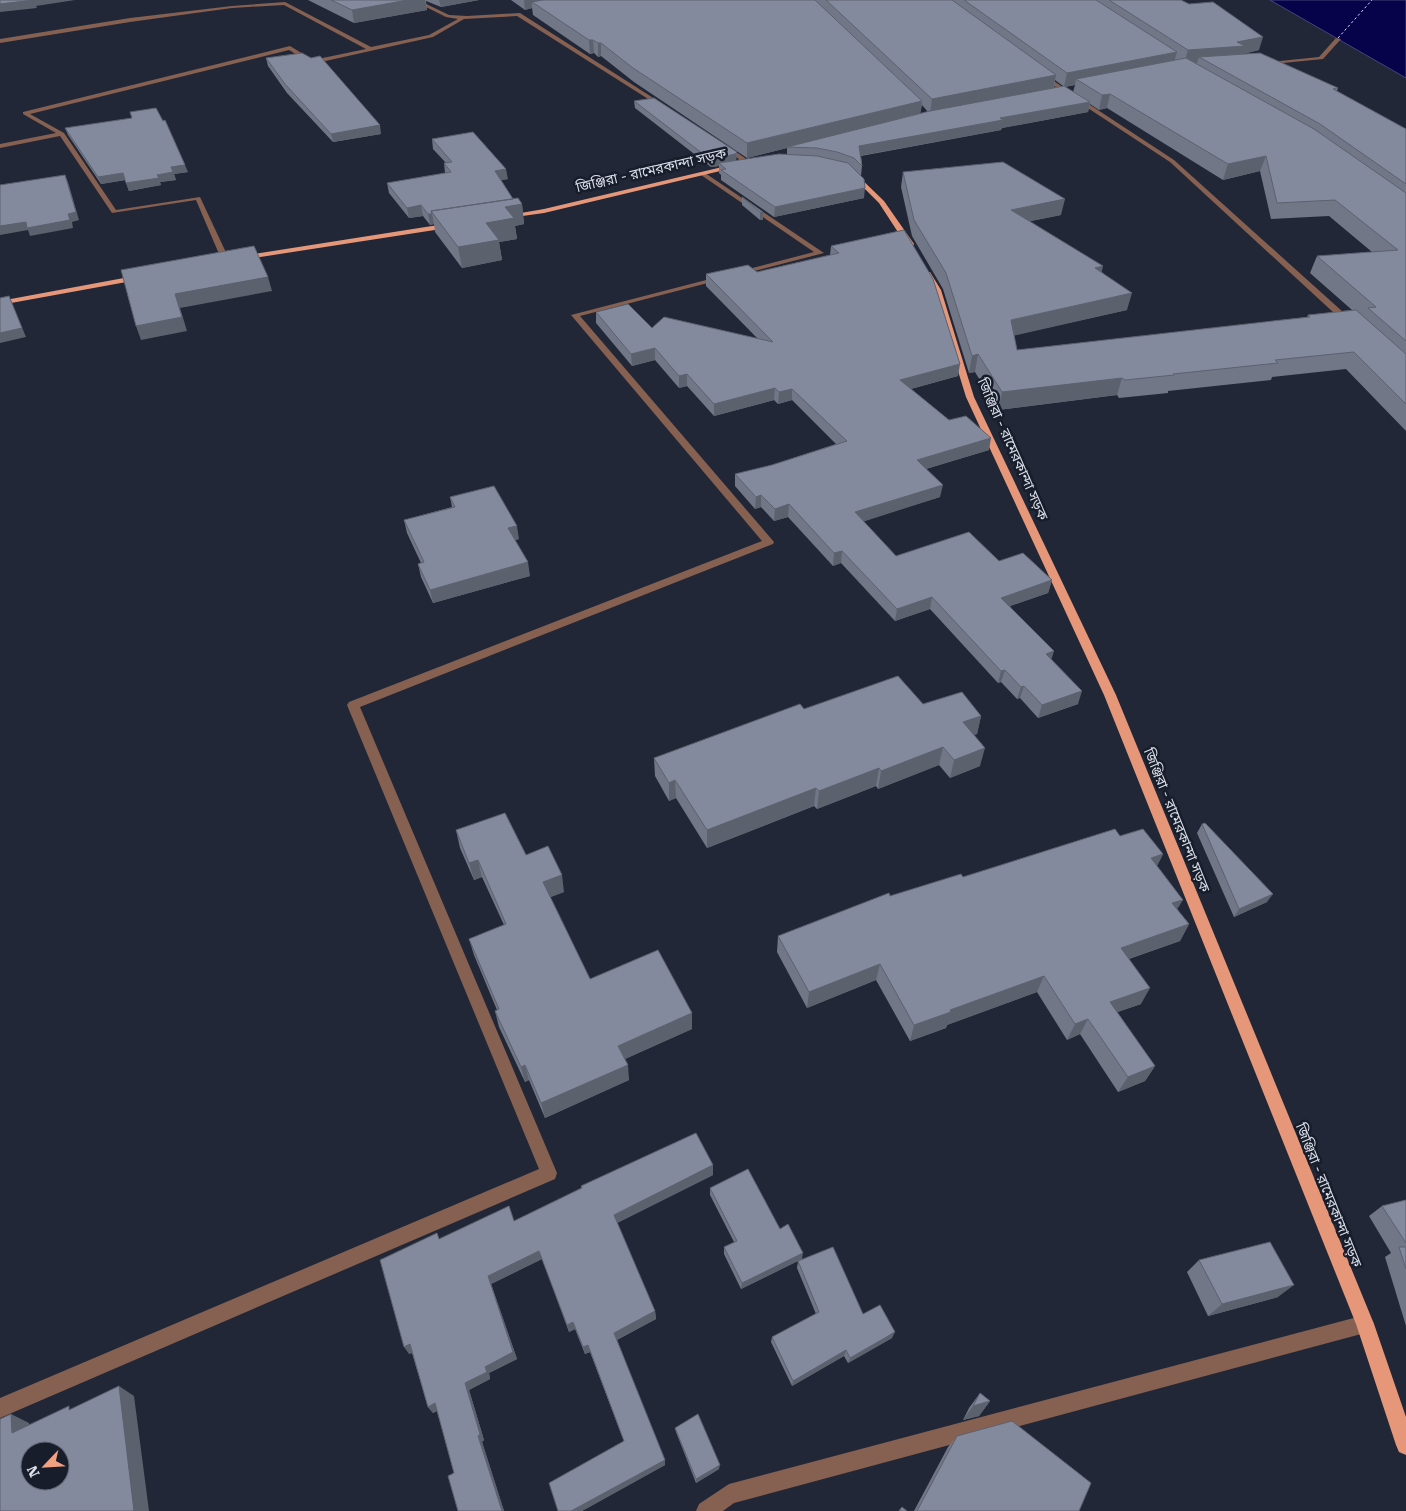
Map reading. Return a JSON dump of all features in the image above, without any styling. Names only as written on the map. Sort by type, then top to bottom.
[{"type":"main road","name":"জিঞ্জিরা - রামেরকান্দা সড়ক","points":[[495,218],[544,211],[760,161]]},
{"type":"main road","name":"জিঞ্জিরা - রামেরকান্দা সড়ক","points":[[842,168],[850,171],[861,180],[882,202],[937,290],[970,397],[1110,695],[1365,1324],[1406,1445]]},
{"type":"main road","points":[[221,262],[465,223]]},
{"type":"main road","points":[[0,303],[147,276]]},
{"type":"street","points":[[414,0],[448,16],[467,18],[521,13],[670,111]]},
{"type":"street","points":[[0,41],[232,6],[285,3],[369,48]]},
{"type":"street","points":[[221,262],[198,198],[114,212],[62,134],[25,113],[290,48],[312,62],[369,48],[431,36],[441,31],[446,25],[467,18]]},
{"type":"street","points":[[1252,63],[1321,58],[1338,38]]},
{"type":"street","points":[[1032,68],[1063,91],[1172,161],[1355,327]]},
{"type":"street","points":[[1053,92],[1072,89]]},
{"type":"street","points":[[0,146],[62,134]]},
{"type":"street","points":[[718,142],[743,159],[738,165]]},
{"type":"street","points":[[0,1408],[549,1173],[353,706],[769,542],[575,315],[820,253],[703,174]]},
{"type":"street","points":[[706,1511],[728,1494],[1365,1324]]},
{"type":"shaded area","points":[[1270,0],[1406,0],[1406,78]]},
{"type":"building","points":[[0,0],[34,0],[0,4]]},
{"type":"building","points":[[331,0],[408,0],[352,10]]},
{"type":"building","points":[[543,0],[815,0],[922,101],[747,143],[633,68],[601,43],[589,40],[532,2]]},
{"type":"building","points":[[826,0],[952,0],[1056,75],[932,99]]},
{"type":"building","points":[[964,0],[1096,0],[1177,52],[1067,73]]},
{"type":"building","points":[[1109,0],[1181,0],[1189,4],[1213,2],[1263,37],[1237,42],[1245,46],[1188,50]]},
{"type":"building","points":[[302,53],[311,58],[320,56],[380,125],[331,134],[285,84],[266,58]]},
{"type":"building","points":[[1260,53],[1338,88],[1333,89],[1406,129],[1406,184],[1320,124],[1199,57]]},
{"type":"building","points":[[1186,58],[1314,129],[1406,193],[1406,341],[1368,308],[1376,307],[1317,256],[1398,250],[1335,200],[1277,203],[1266,156],[1228,164],[1110,94],[1102,95],[1076,79]]},
{"type":"building","points":[[1064,86],[1090,102],[859,146],[862,166],[854,158],[837,152],[817,148],[787,147],[930,111]]},
{"type":"building","points":[[654,98],[737,152],[711,160],[634,101]]},
{"type":"building","points":[[156,108],[163,121],[165,120],[185,165],[171,167],[173,172],[157,175],[159,178],[126,183],[123,173],[98,177],[65,128],[132,118],[130,112]]},
{"type":"building","points":[[473,132],[506,169],[495,171],[513,199],[431,211],[432,214],[428,214],[421,205],[407,208],[387,183],[451,172],[444,163],[452,162],[432,139]]},
{"type":"building","points":[[779,154],[817,156],[848,163],[864,179],[865,188],[775,207],[721,170],[726,169],[719,163]]},
{"type":"building","points":[[1003,162],[1065,199],[1011,210],[1103,266],[1095,268],[1132,293],[1011,320],[1017,350],[1310,317],[1308,315],[1356,310],[1406,354],[1406,404],[1354,352],[1275,360],[1278,363],[1174,375],[1125,380],[1122,378],[1002,392],[978,354],[972,356],[946,273],[914,220],[903,172]]},
{"type":"building","points":[[65,175],[76,212],[68,214],[70,220],[27,228],[26,222],[0,226],[0,185]]},
{"type":"building","points":[[742,197],[763,212],[760,212]]},
{"type":"building","points":[[518,198],[522,204],[505,207],[514,218],[486,223],[499,240],[458,247],[431,211]]},
{"type":"building","points":[[904,230],[933,279],[960,364],[900,380],[949,420],[966,416],[991,438],[917,460],[943,485],[855,512],[896,556],[969,532],[999,561],[1023,553],[1052,580],[1001,598],[1054,651],[1046,654],[1082,691],[1042,705],[1005,670],[1001,671],[932,597],[897,609],[842,551],[834,553],[789,504],[775,509],[761,495],[756,497],[735,474],[772,465],[847,441],[792,389],[779,392],[775,388],[714,404],[687,374],[679,376],[655,348],[631,354],[596,312],[628,304],[652,328],[664,317],[773,342],[706,274],[748,265],[757,272],[839,253],[831,246]]},
{"type":"building","points":[[254,246],[268,277],[175,294],[182,317],[136,326],[121,270]]},
{"type":"building","points":[[9,296],[22,328],[0,333],[0,298]]},
{"type":"building","points":[[494,486],[517,526],[508,528],[528,562],[430,590],[418,564],[424,562],[404,520],[455,507],[450,497]]},
{"type":"building","points":[[898,676],[923,704],[962,692],[981,716],[963,722],[985,748],[954,760],[943,747],[881,771],[879,768],[819,791],[816,788],[707,830],[675,780],[669,783],[654,758],[800,704],[804,709]]},
{"type":"building","points":[[505,813],[526,855],[548,846],[562,875],[543,882],[590,979],[658,950],[692,1013],[618,1046],[628,1065],[541,1103],[525,1065],[521,1067],[495,1011],[499,1009],[469,939],[506,924],[478,860],[469,863],[456,830]]},
{"type":"building","points":[[1205,823],[1273,894],[1239,909],[1202,824]]},
{"type":"building","points":[[1115,829],[1120,836],[1143,829],[1163,854],[1151,858],[1183,900],[1172,903],[1189,924],[1121,948],[1150,988],[1110,1002],[1155,1066],[1128,1077],[1088,1019],[1075,1024],[1044,976],[914,1025],[880,964],[809,992],[778,936],[889,893],[890,896],[961,874],[963,877]]},
{"type":"building","points":[[696,1133],[713,1165],[614,1215],[655,1311],[614,1333],[665,1460],[571,1511],[558,1511],[549,1483],[624,1441],[588,1345],[583,1347],[573,1322],[567,1325],[539,1251],[488,1276],[513,1352],[485,1367],[487,1372],[465,1383],[480,1434],[478,1436],[502,1511],[458,1511],[448,1476],[454,1473],[435,1403],[428,1407],[410,1344],[404,1347],[380,1260],[437,1233],[439,1239],[509,1206],[514,1221],[582,1188],[581,1186]]},
{"type":"building","points":[[748,1169],[780,1229],[788,1224],[803,1253],[742,1283],[724,1247],[737,1241],[710,1188]]},
{"type":"building","points":[[1406,1200],[1406,1243],[1382,1206]]},
{"type":"building","points":[[1270,1242],[1294,1285],[1222,1304],[1199,1260]]},
{"type":"building","points":[[833,1247],[863,1314],[880,1305],[895,1332],[850,1358],[846,1350],[793,1381],[772,1337],[819,1312],[798,1261]]},
{"type":"building","points":[[1399,1247],[1406,1247],[1406,1269]]},
{"type":"building","points":[[119,1386],[134,1511],[0,1511],[0,1419],[11,1414],[12,1433],[69,1406],[69,1410]]},
{"type":"building","points":[[980,1393],[990,1401],[973,1406]]},
{"type":"building","points":[[698,1414],[720,1465],[696,1479],[675,1428]]},
{"type":"building","points":[[1012,1421],[1091,1483],[1079,1511],[917,1511],[957,1436]]},
{"type":"building","points":[[902,1507],[907,1511],[899,1511]]},
{"type":"ferry route","points":[[1338,38],[1372,0]]}]
